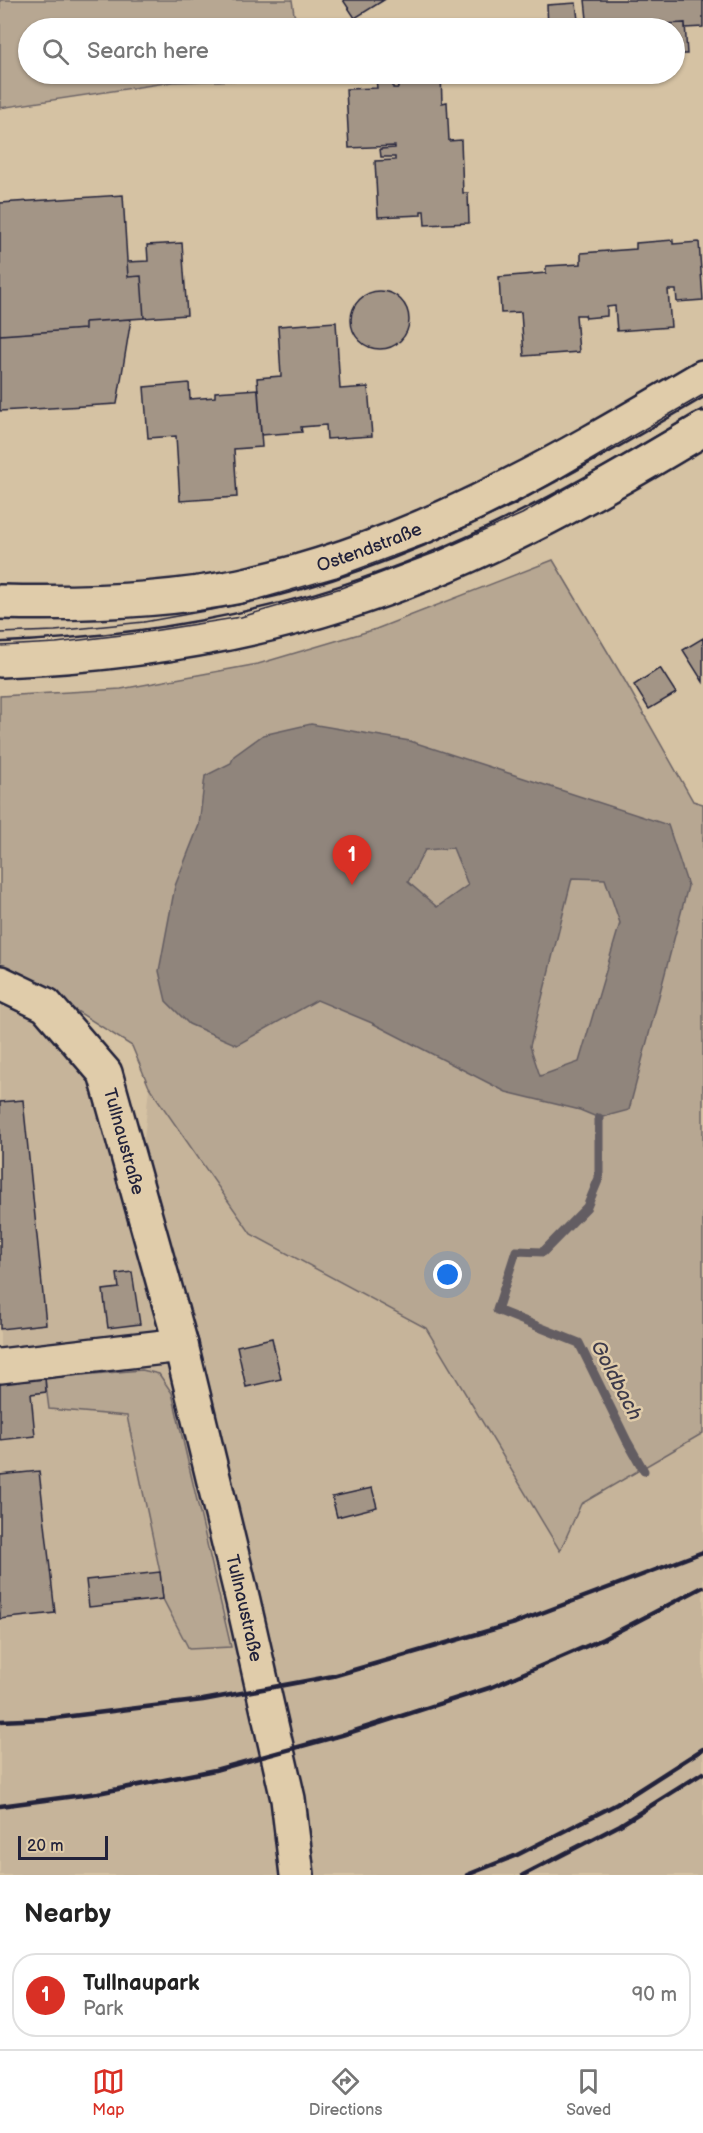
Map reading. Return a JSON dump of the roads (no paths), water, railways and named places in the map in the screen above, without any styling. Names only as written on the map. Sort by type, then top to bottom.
[{"type":"main road","name":"Ostendstraße","points":[[0,602],[98,601],[208,591],[240,586],[334,560],[420,528],[494,495],[585,446],[703,377]]},
{"type":"main road","points":[[0,660],[96,654],[192,640],[275,622],[346,603],[434,570],[538,523],[703,429]]},
{"type":"main road","name":"Tullnaustraße","points":[[0,983],[46,1005],[105,1073],[181,1345],[243,1601],[286,1787],[293,1826],[297,1875]]},
{"type":"main road","points":[[0,1366],[181,1345]]},
{"type":"waterway","name":"Goldbach","points":[[599,1118],[599,1178],[587,1207],[543,1252],[516,1251],[497,1310],[579,1343],[644,1471]]},
{"type":"tram line","points":[[0,633],[55,631],[144,622],[238,605],[337,577],[431,542],[514,505],[703,395]]},
{"type":"tram line","points":[[0,646],[56,643],[241,617],[341,588],[434,553],[522,514],[703,409]]},
{"type":"railway","points":[[0,1721],[47,1719],[203,1700],[333,1676],[515,1623],[703,1552]]},
{"type":"railway","points":[[0,1806],[98,1793],[215,1770],[342,1735],[492,1687],[603,1639],[703,1587]]},
{"type":"railway","points":[[467,1875],[517,1855],[617,1804],[703,1749]]},
{"type":"railway","points":[[523,1875],[620,1825],[703,1773]]},
{"type":"place","name":"Tullnaupark","points":[[352,885]]}]
